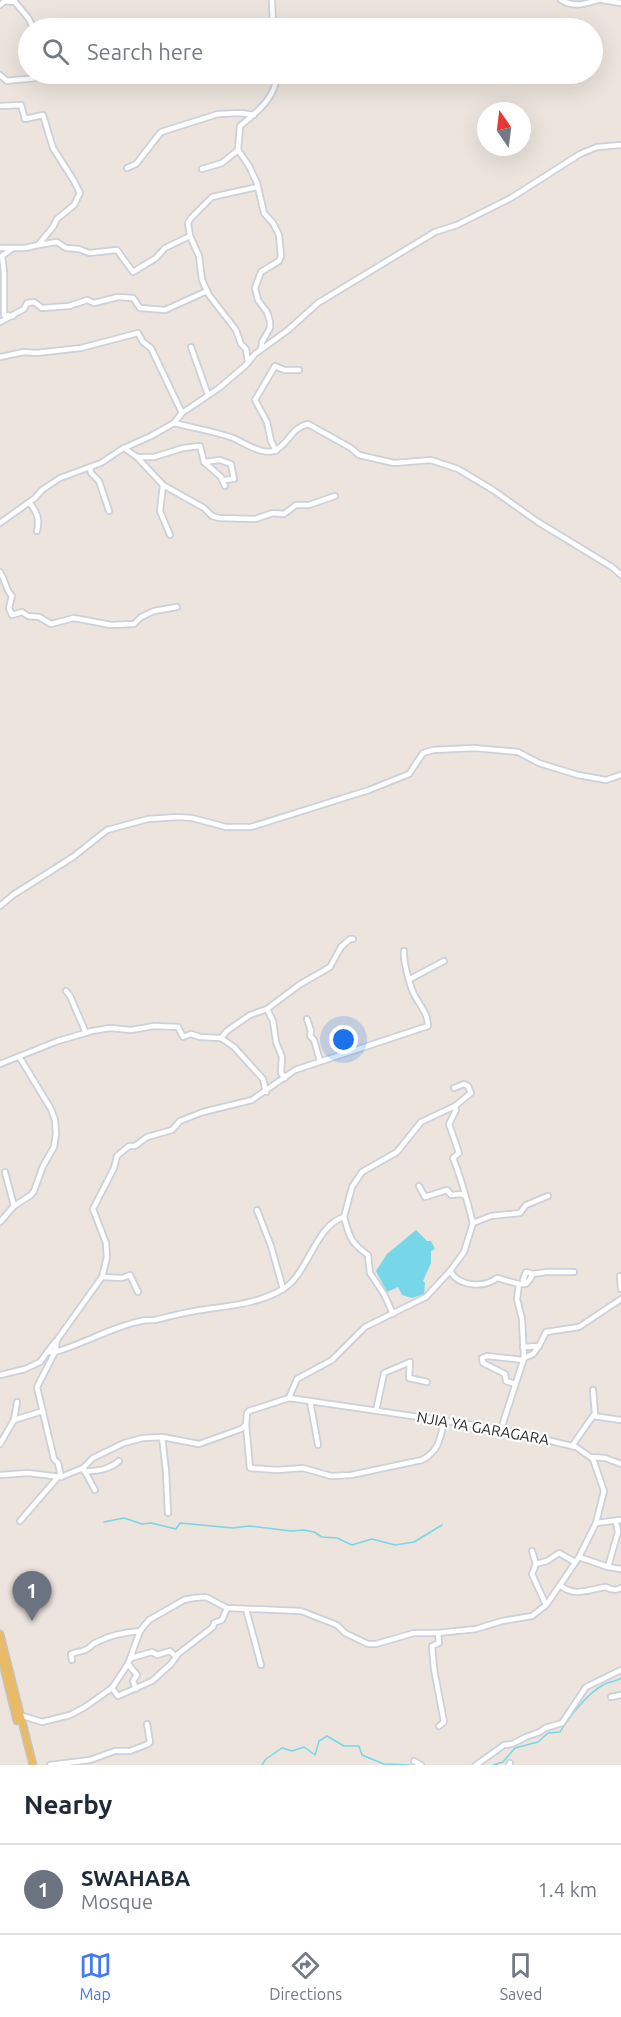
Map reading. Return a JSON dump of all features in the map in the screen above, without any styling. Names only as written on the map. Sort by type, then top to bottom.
[{"type":"main road","points":[[0,1634],[31,1765]]},
{"type":"main road","points":[[0,1652],[31,1765]]},
{"type":"street","points":[[272,0],[273,18]]},
{"type":"street","points":[[561,0],[579,6],[600,0],[621,3]]},
{"type":"street","points":[[0,5],[5,1],[14,1],[28,18]]},
{"type":"street","points":[[0,75],[8,81],[18,79]]},
{"type":"street","points":[[261,349],[262,342],[270,328],[270,322],[267,312],[258,300],[255,288],[261,272],[279,261],[281,256],[278,231],[264,213],[249,166],[238,150],[240,126],[254,115],[269,97],[274,84]]},
{"type":"street","points":[[0,106],[21,105],[25,119],[43,115],[52,148],[80,193],[74,205],[57,219],[38,245]]},
{"type":"street","points":[[127,168],[136,164],[161,132],[218,114],[254,115]]},
{"type":"street","points":[[0,523],[29,502],[42,489],[60,478],[101,463],[124,448],[174,423],[182,413],[208,395],[318,303],[435,232],[457,225],[511,198],[580,154],[597,147],[621,145]]},
{"type":"street","points":[[202,169],[222,163],[238,150]]},
{"type":"street","points":[[248,362],[246,350],[236,330],[207,291],[202,280],[199,256],[190,236],[189,220],[212,197],[257,187]]},
{"type":"street","points":[[0,248],[57,242],[66,248],[89,252],[117,250],[133,272],[156,258],[165,248],[190,236]]},
{"type":"street","points":[[13,248],[2,256],[4,315],[13,316]]},
{"type":"street","points":[[0,322],[24,309],[27,303],[34,302],[42,308],[69,306],[87,300],[97,302],[118,297],[133,298],[141,308],[165,310],[174,308],[207,291]]},
{"type":"street","points":[[0,357],[24,352],[36,353],[81,348],[138,333],[143,342],[151,348],[182,413]]},
{"type":"street","points":[[191,347],[208,395]]},
{"type":"street","points":[[276,451],[271,441],[267,422],[255,398],[266,384],[275,366],[284,370],[298,370]]},
{"type":"street","points":[[174,423],[234,438],[252,448],[276,451]]},
{"type":"street","points":[[276,451],[298,427],[308,424],[351,448],[359,455],[394,462],[431,460],[458,469],[612,567],[621,575]]},
{"type":"street","points":[[137,458],[154,457],[183,448],[200,446],[204,462],[223,480],[225,486]]},
{"type":"street","points":[[124,448],[164,485],[204,508],[212,516],[231,520],[255,519],[273,513],[284,514],[297,505],[309,505],[335,496]]},
{"type":"street","points":[[204,462],[220,460],[231,464],[234,479],[223,480]]},
{"type":"street","points":[[90,468],[91,473],[99,481],[109,511]]},
{"type":"street","points":[[164,485],[160,512],[170,535]]},
{"type":"street","points":[[29,502],[40,521],[37,531]]},
{"type":"street","points":[[0,572],[5,579],[6,590],[12,596],[9,608],[12,615],[22,612],[28,616],[39,617],[51,624],[74,618],[111,626],[134,624],[141,617],[154,611],[177,606]]},
{"type":"street","points":[[0,906],[107,830],[148,819],[178,817],[192,818],[226,827],[251,827],[369,790],[409,774],[423,753],[433,750],[474,748],[518,752],[539,763],[578,775],[606,780],[621,775]]},
{"type":"street","points":[[221,1038],[250,1015],[267,1009],[299,985],[330,967],[341,946],[353,939]]},
{"type":"street","points":[[20,1521],[59,1477],[58,1463],[54,1460],[37,1387],[55,1342],[102,1277],[107,1257],[106,1244],[93,1209],[120,1152],[147,1137],[172,1130],[180,1121],[203,1112],[252,1100],[295,1070],[428,1026],[422,1005],[413,993],[404,951]]},
{"type":"street","points":[[410,979],[444,961]]},
{"type":"street","points":[[66,991],[86,1033]]},
{"type":"street","points":[[267,1009],[273,1021],[276,1042],[282,1057],[281,1073],[285,1078]]},
{"type":"street","points":[[307,1019],[311,1031],[310,1036],[314,1040],[320,1061]]},
{"type":"street","points":[[0,1064],[58,1041],[86,1033],[110,1028],[131,1030],[170,1026],[177,1027],[183,1037],[193,1034],[200,1037],[221,1038],[250,1062],[253,1069],[263,1079],[266,1092]]},
{"type":"street","points":[[0,1222],[14,1206],[34,1191],[43,1166],[54,1147],[56,1134],[51,1109],[20,1058]]},
{"type":"street","points":[[393,1314],[384,1294],[370,1273],[368,1255],[356,1247],[351,1239],[344,1217],[352,1187],[362,1172],[397,1152],[421,1122],[456,1107],[469,1095],[471,1090],[464,1084],[454,1088]]},
{"type":"street","points":[[444,1422],[439,1446],[431,1455],[422,1460],[351,1475],[331,1476],[303,1468],[277,1470],[250,1468],[247,1413],[289,1398],[297,1379],[332,1360],[365,1327],[426,1297],[464,1252],[473,1224],[465,1190],[453,1158],[459,1153],[449,1124],[456,1107]]},
{"type":"street","points":[[5,1172],[14,1206]]},
{"type":"street","points":[[419,1186],[425,1197],[447,1190],[451,1195],[465,1196]]},
{"type":"street","points":[[473,1224],[491,1216],[520,1213],[526,1205],[548,1196]]},
{"type":"street","points":[[257,1210],[271,1246],[283,1289]]},
{"type":"street","points":[[0,1375],[25,1369],[40,1362],[52,1350],[78,1346],[141,1320],[230,1306],[252,1301],[283,1289],[304,1267],[316,1242],[337,1220],[344,1217]]},
{"type":"street","points":[[450,1271],[454,1279],[461,1282],[488,1284],[497,1278],[524,1285],[527,1283],[523,1280],[526,1272],[533,1274],[574,1272]]},
{"type":"street","points":[[102,1277],[122,1278],[130,1275],[138,1292]]},
{"type":"street","points":[[620,1276],[621,1289]]},
{"type":"street","points":[[501,1429],[524,1359],[522,1319],[517,1299],[519,1284]]},
{"type":"street","points":[[515,1384],[506,1382],[505,1374],[483,1363],[482,1358],[487,1356],[524,1359],[533,1354],[546,1332],[579,1327],[621,1299]]},
{"type":"street","points":[[523,1347],[539,1346]]},
{"type":"street","points":[[376,1411],[384,1373],[410,1362],[409,1378],[428,1382]]},
{"type":"street","points":[[572,1446],[595,1413],[593,1390]]},
{"type":"street","name":"NJIA YA GARAGARA","points":[[289,1398],[501,1429],[572,1446],[592,1457],[605,1458],[621,1464]]},
{"type":"street","points":[[310,1401],[318,1445]]},
{"type":"street","points":[[0,1444],[14,1420],[17,1402]]},
{"type":"street","points":[[14,1420],[43,1411]]},
{"type":"street","points":[[593,1416],[621,1420]]},
{"type":"street","points":[[83,1469],[93,1458],[124,1443],[143,1438],[162,1437],[199,1444],[246,1425]]},
{"type":"street","points":[[162,1437],[168,1514]]},
{"type":"street","points":[[20,1714],[40,1722],[86,1707],[112,1688],[129,1661],[140,1631],[149,1620],[184,1600],[206,1597],[227,1608],[302,1611],[337,1625],[368,1644],[414,1634],[476,1629],[502,1621],[532,1616],[546,1605],[556,1591],[579,1557],[596,1523],[604,1491],[592,1457]]},
{"type":"street","points":[[0,1475],[28,1473],[59,1477],[83,1469],[113,1466],[119,1461]]},
{"type":"street","points":[[83,1469],[95,1490]]},
{"type":"street","points":[[596,1523],[618,1521],[620,1531],[608,1567]]},
{"type":"street","points":[[532,1551],[536,1564]]},
{"type":"street","points":[[546,1605],[531,1573],[536,1564],[547,1561],[559,1553],[575,1562]]},
{"type":"street","points":[[579,1557],[621,1569]]},
{"type":"street","points":[[560,1585],[568,1591]]},
{"type":"street","points":[[556,1591],[577,1592],[606,1587],[618,1590],[621,1588]]},
{"type":"street","points":[[112,1688],[118,1696],[158,1676],[193,1641],[213,1627],[214,1623],[221,1620],[227,1608]]},
{"type":"street","points":[[246,1609],[261,1665]]},
{"type":"street","points":[[72,1660],[71,1654],[87,1650],[93,1643],[124,1633],[140,1631]]},
{"type":"street","points":[[438,1633],[439,1644],[433,1645],[433,1659],[444,1722],[439,1726]]},
{"type":"street","points":[[129,1661],[152,1652],[157,1655],[170,1651],[176,1657]]},
{"type":"street","points":[[129,1661],[137,1675],[133,1681],[136,1689]]},
{"type":"street","points":[[476,1765],[504,1745],[513,1744],[562,1723],[586,1687],[621,1670]]},
{"type":"street","points":[[611,1697],[621,1695]]},
{"type":"street","points":[[50,1765],[90,1760],[115,1751],[130,1751],[148,1744],[150,1742],[147,1724]]},
{"type":"street","points":[[414,1761],[421,1765]]},
{"type":"water","points":[[416,1230],[427,1241],[431,1241],[435,1249],[431,1251],[431,1263],[423,1281],[425,1283],[424,1294],[412,1298],[402,1295],[398,1287],[387,1292],[376,1271],[387,1254]]},
{"type":"waterway","points":[[104,1522],[124,1518],[142,1524],[151,1523],[176,1529],[180,1523],[233,1528],[249,1526],[291,1531],[304,1530],[322,1537],[337,1538],[352,1545],[372,1539],[395,1545],[414,1542],[442,1525]]},
{"type":"waterway","points":[[493,1765],[503,1762],[515,1748],[538,1742],[548,1733],[560,1732],[573,1713],[591,1694],[605,1684],[621,1678]]},
{"type":"waterway","points":[[262,1765],[266,1759],[282,1748],[292,1751],[304,1747],[315,1755],[319,1741],[327,1736],[344,1746],[359,1746],[362,1755],[384,1764],[409,1765]]},
{"type":"place","name":"SWAHABA","points":[[32,1621]]}]
